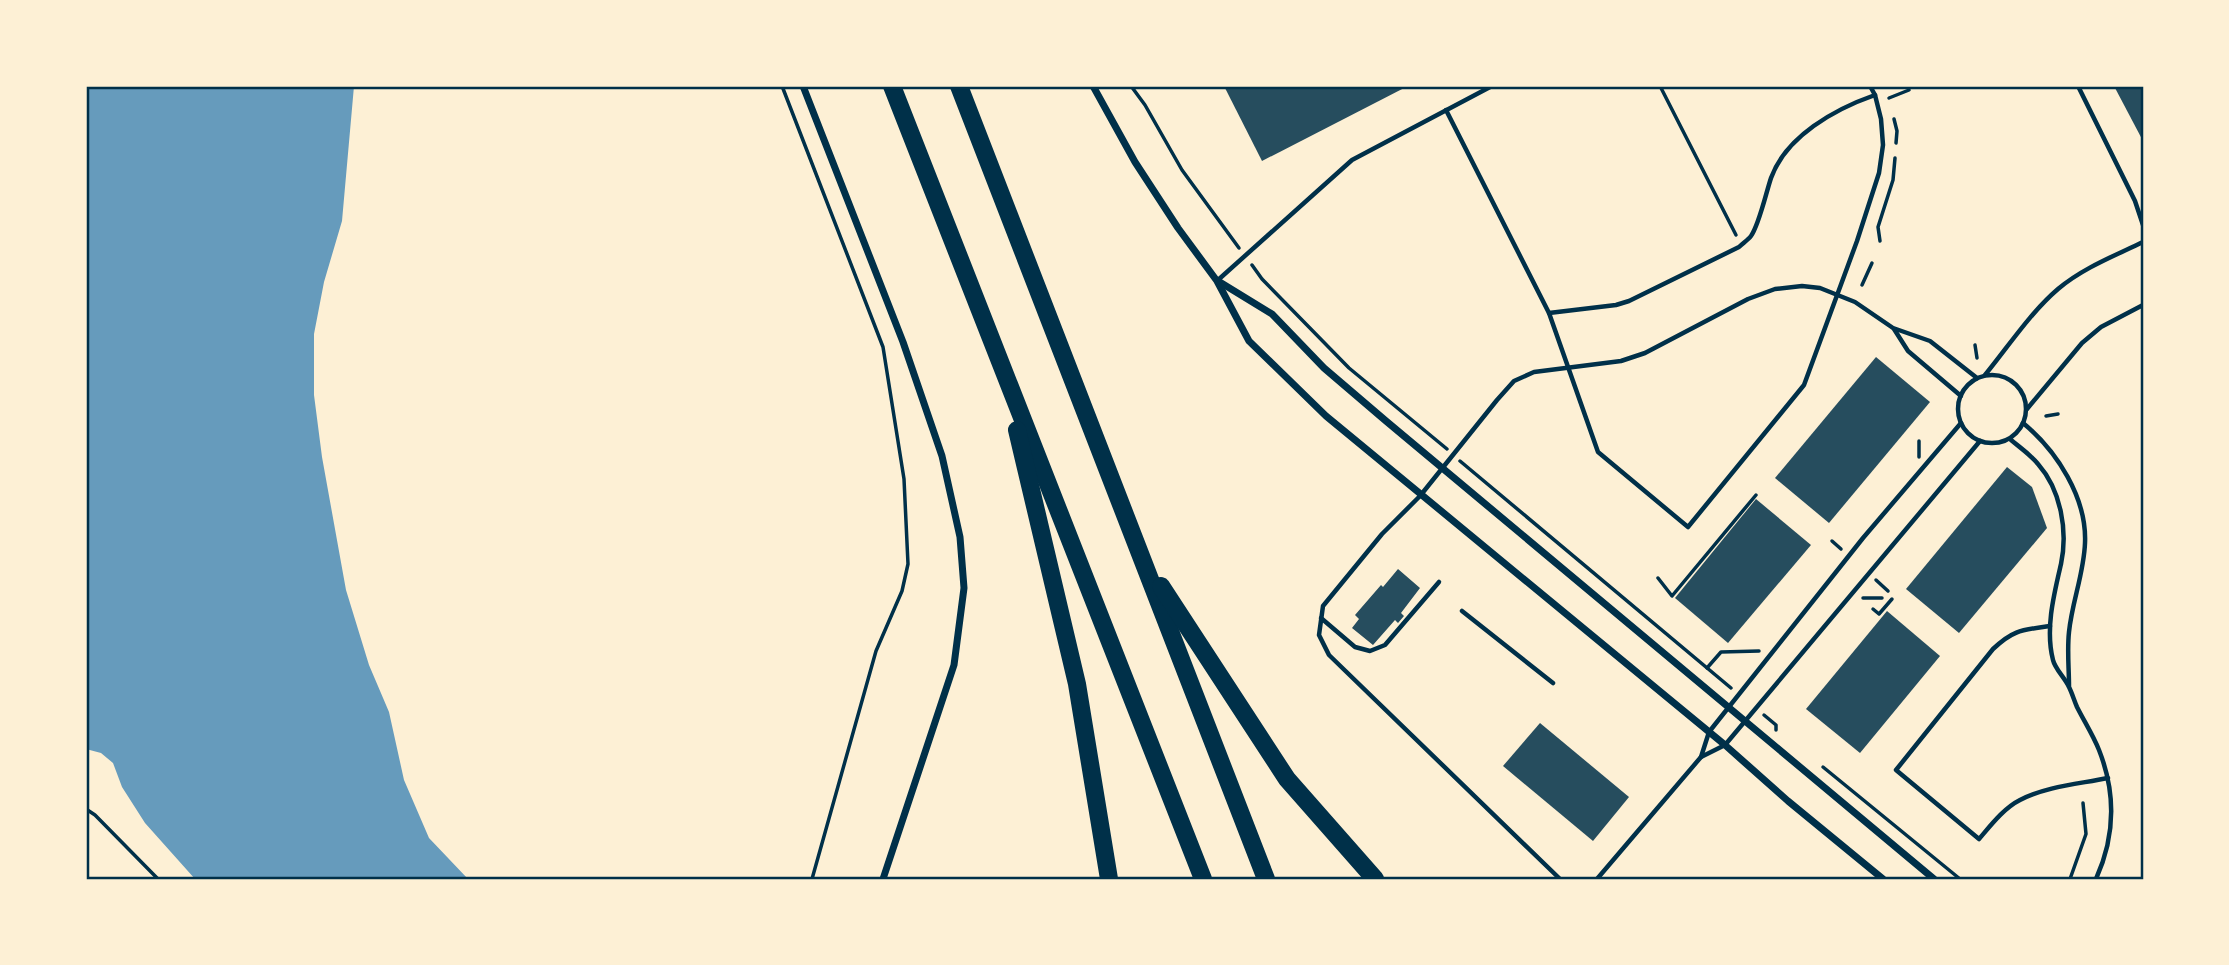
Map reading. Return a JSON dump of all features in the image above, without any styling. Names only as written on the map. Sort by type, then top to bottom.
[{"type":"highway","points":[[892,86],[1203,879]]},
{"type":"highway","points":[[959,86],[1265,879]]},
{"type":"highway","points":[[1002,369],[1077,684],[1109,879]]},
{"type":"highway","points":[[1142,555],[1287,779],[1375,879]]},
{"type":"street","points":[[803,86],[903,342],[942,456],[960,537],[964,588],[954,665],[883,879]]},
{"type":"street","points":[[1093,86],[1135,162],[1217,281],[1249,341],[1326,416],[1420,496],[1725,744],[1788,801],[1884,879]]},
{"type":"street","points":[[1217,281],[1272,314],[1324,368],[1934,879]]},
{"type":"lane","points":[[1217,281],[1352,160],[1492,86]]},
{"type":"lane","points":[[1446,110],[1549,313],[1598,452],[1688,527],[1804,385],[1879,173],[1883,145],[1881,119],[1870,86]]},
{"type":"lane","points":[[2077,86],[2135,201],[2143,225]]},
{"type":"lane","points":[[1549,313],[1629,301],[1739,247],[1752,235],[1772,175],[1788,150],[1829,115],[1849,104],[1875,95]]},
{"type":"lane","points":[[1984,375],[2043,304],[2059,289],[2080,274],[2143,242]]},
{"type":"lane","points":[[1560,879],[1329,655],[1319,635],[1323,606],[1382,534],[1420,496],[1514,381],[1534,372],[1621,361],[1645,353],[1748,299],[1774,289],[1802,286],[1836,293],[1855,302],[1893,328],[1930,341],[1977,378]]},
{"type":"lane","points":[[2026,409],[2082,343],[2101,327],[2143,304]]},
{"type":"lane","points":[[1893,328],[1908,351],[1961,396]]},
{"type":"lane","points":[[1984,375],[1999,376],[2016,385],[2022,393],[2026,409],[2023,423],[2010,439],[2001,443],[1980,442],[1965,431],[1958,414],[1961,396],[1970,383],[1984,375]]},
{"type":"lane","points":[[1701,757],[1709,732],[1863,538],[1961,423]]},
{"type":"lane","points":[[2023,423],[2057,458],[2075,494],[2083,519],[2085,543],[2069,632],[2069,687]]},
{"type":"lane","points":[[2010,439],[2039,465],[2053,488],[2062,516],[2065,536],[2052,600],[2050,626],[2053,661],[2069,687],[2099,749],[2108,778],[2112,818],[2107,848],[2096,879]]},
{"type":"lane","points":[[1597,879],[1701,757],[1725,744],[1980,442]]},
{"type":"lane","points":[[1320,617],[1354,647],[1370,651],[1385,645],[1439,582]]},
{"type":"lane","points":[[1462,611],[1553,683]]},
{"type":"lane","points":[[2050,626],[2016,631],[1993,649],[1896,770],[1979,839],[2018,800],[2054,788],[2108,778]]},
{"type":"path","points":[[782,86],[883,347],[904,479],[908,564],[902,591],[876,651],[812,879]]},
{"type":"path","points":[[1131,86],[1145,105],[1182,170],[1235,243]]},
{"type":"path","points":[[1660,86],[1736,235]]},
{"type":"path","points":[[1862,285],[1872,263]]},
{"type":"path","points":[[1262,279],[1349,368],[1432,436]]},
{"type":"path","points":[[1975,345],[1977,358]]},
{"type":"path","points":[[2046,416],[2058,414]]},
{"type":"path","points":[[1919,442],[1919,460]]},
{"type":"path","points":[[1477,475],[1723,681]]},
{"type":"path","points":[[1658,578],[1672,596],[1756,495]]},
{"type":"path","points":[[1832,541],[1842,551]]},
{"type":"path","points":[[1874,579],[1888,591]]},
{"type":"path","points":[[1863,597],[1882,598]]},
{"type":"path","points":[[1873,609],[1879,614],[1892,599]]},
{"type":"path","points":[[1707,668],[1721,652],[1764,651]]},
{"type":"path","points":[[1819,764],[1960,879]]},
{"type":"path","points":[[2070,879],[2086,834],[2083,803]]},
{"type":"path","points":[[86,809],[158,879]]},
{"type":"water","points":[[86,86],[354,86],[342,221],[324,282],[314,334],[314,395],[322,457],[346,590],[369,665],[389,712],[404,780],[429,838],[468,879],[195,879],[145,823],[122,787],[113,763],[101,753],[86,749]]},
{"type":"building","points":[[1224,86],[1408,86],[1262,161]]},
{"type":"building","points":[[2114,86],[2143,86],[2143,141]]},
{"type":"building","points":[[1876,357],[1930,402],[1829,523],[1775,478]]},
{"type":"building","points":[[2007,467],[2032,487],[2047,528],[1959,633],[1906,589]]},
{"type":"building","points":[[1756,499],[1811,545],[1728,643],[1675,598]]},
{"type":"building","points":[[1398,569],[1420,588],[1401,613],[1404,616],[1398,623],[1395,620],[1373,645],[1352,628],[1359,619],[1355,615]]},
{"type":"building","points":[[1887,611],[1940,656],[1860,753],[1806,709]]},
{"type":"building","points":[[1540,723],[1629,797],[1593,841],[1503,766]]}]
